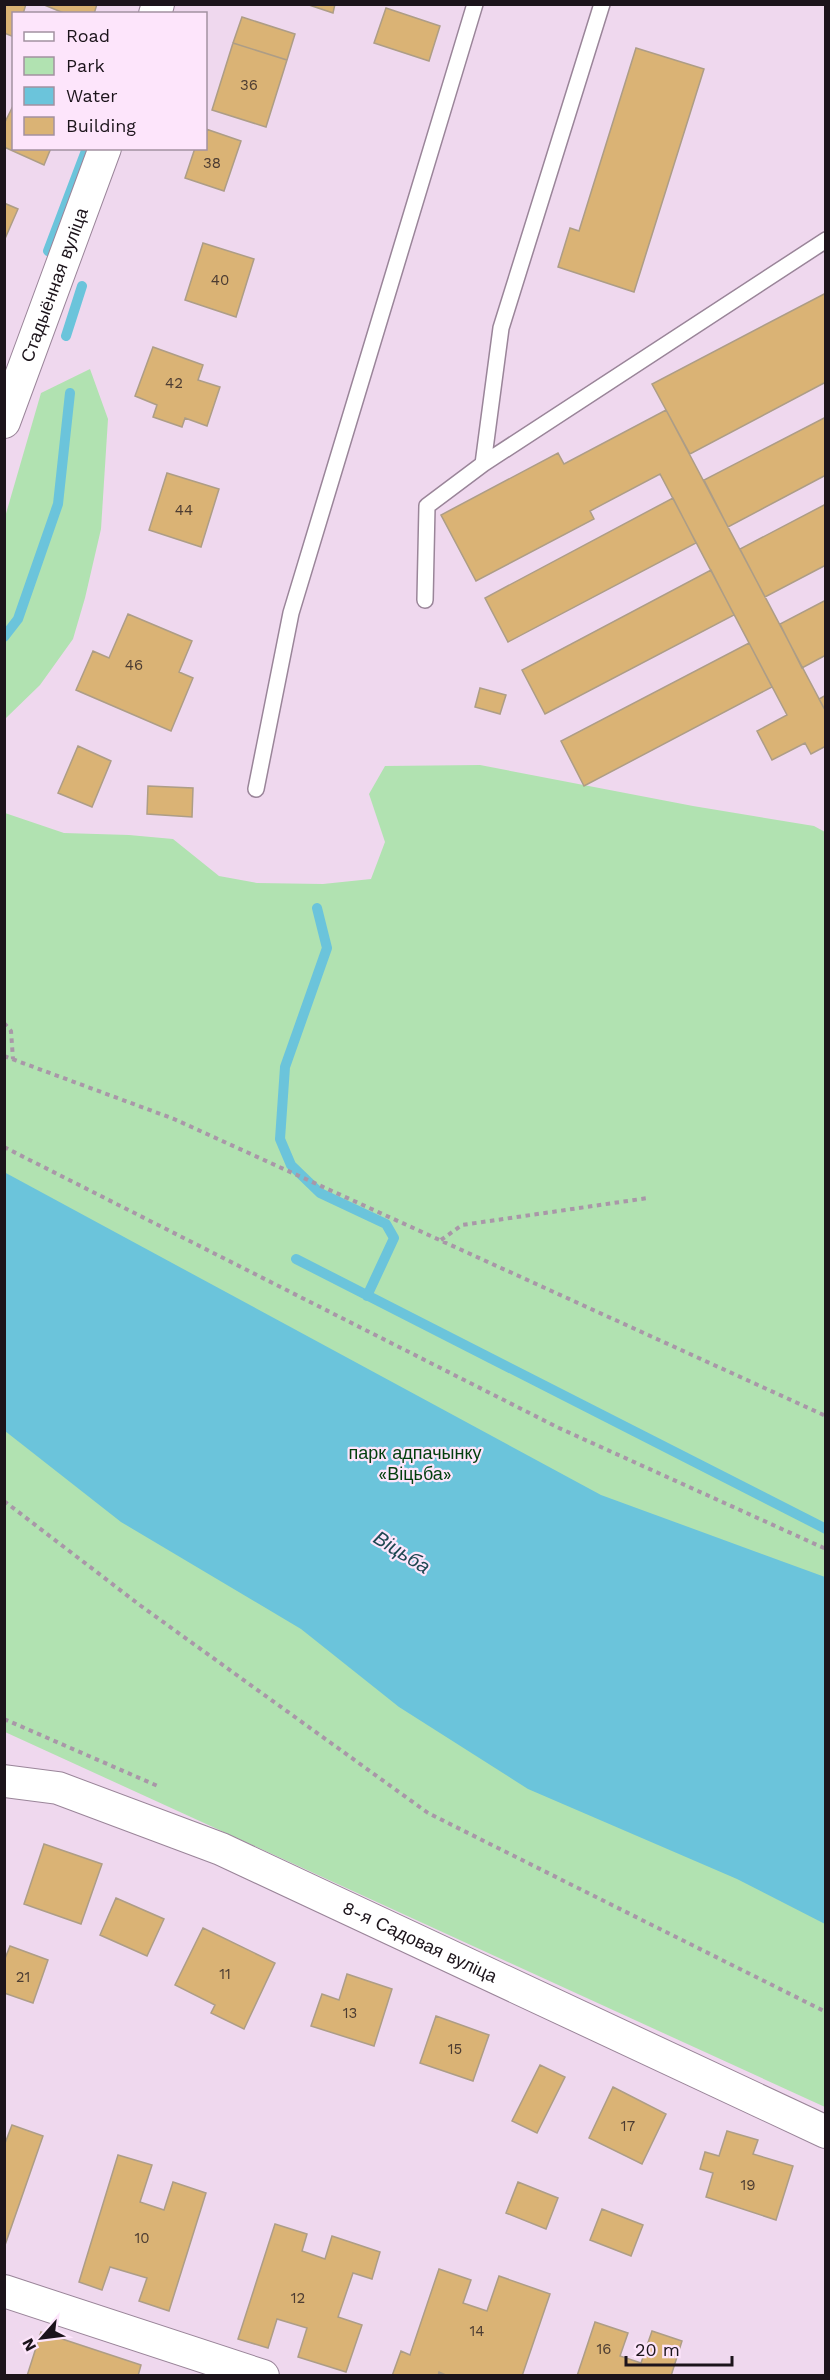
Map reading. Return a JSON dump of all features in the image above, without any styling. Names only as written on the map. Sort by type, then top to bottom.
[{"type":"street","name":"Стадыённая вуліца","points":[[4,422],[104,150]]},
{"type":"street","name":"8-я Садовая вуліца","points":[[4,1781],[58,1788],[221,1849],[825,2132]]},
{"type":"street","points":[[4,2292],[263,2376]]},
{"type":"lane","points":[[256,789],[291,613],[475,4]]},
{"type":"lane","points":[[483,464],[501,328],[602,4]]},
{"type":"lane","points":[[425,600],[427,506],[483,464],[825,240]]},
{"type":"path","points":[[4,1023],[11,1031],[13,1059]]},
{"type":"path","points":[[4,1056],[174,1119],[825,1416]]},
{"type":"path","points":[[4,1147],[560,1428],[825,1549]]},
{"type":"path","points":[[440,1240],[462,1225],[648,1198]]},
{"type":"path","points":[[4,1501],[141,1606],[428,1813],[825,2012]]},
{"type":"green space","points":[[90,369],[108,419],[101,529],[85,598],[73,639],[40,685],[5,719],[5,517],[41,393]]},
{"type":"green space","name":"парк адпачынку «Віцьба»","points":[[480,765],[693,806],[814,826],[825,832],[825,2107],[5,1732],[5,813],[64,833],[173,839],[219,876],[257,883],[323,884],[371,879],[385,842],[369,794],[385,766]]},
{"type":"water","name":"Віцьба","points":[[4,1172],[601,1495],[825,1577],[825,1924],[737,1879],[528,1789],[399,1707],[301,1629],[121,1522],[5,1431]]},
{"type":"building","points":[[4,4],[26,4],[24,12],[12,12],[12,36],[4,33]]},
{"type":"building","points":[[42,4],[97,4],[95,12],[61,12]]},
{"type":"building","points":[[306,4],[335,4],[333,13]]},
{"type":"building","points":[[386,8],[440,26],[429,61],[374,43]]},
{"type":"building","points":[[242,17],[295,34],[287,60],[233,43]]},
{"type":"building","points":[[233,43],[287,60],[266,127],[212,110]]},
{"type":"building","points":[[636,48],[704,69],[634,292],[558,267],[570,228],[579,231]]},
{"type":"building","points":[[12,108],[12,150],[50,150],[44,165],[4,147],[4,124]]},
{"type":"building","points":[[207,129],[241,141],[224,191],[185,178],[194,150],[207,150]]},
{"type":"building","points":[[4,203],[18,209],[4,241]]},
{"type":"building","points":[[203,243],[254,259],[236,317],[185,300]]},
{"type":"building","points":[[826,293],[826,382],[690,454],[652,384]]},
{"type":"building","points":[[153,347],[203,365],[198,380],[220,387],[207,426],[185,418],[182,427],[153,417],[157,405],[135,396]]},
{"type":"building","points":[[666,410],[826,712],[826,746],[811,754],[805,743],[772,760],[757,731],[787,715],[660,474],[590,511],[594,519],[476,581],[441,515],[558,453],[564,464]]},
{"type":"building","points":[[826,417],[826,475],[728,527],[704,480]]},
{"type":"building","points":[[167,473],[219,489],[201,547],[149,530]]},
{"type":"building","points":[[673,498],[696,543],[508,642],[485,598]]},
{"type":"building","points":[[826,504],[826,565],[765,597],[740,549]]},
{"type":"building","points":[[711,570],[734,615],[545,714],[522,670]]},
{"type":"building","points":[[826,600],[826,655],[802,668],[780,624]]},
{"type":"building","points":[[128,614],[192,641],[179,672],[193,678],[171,731],[76,690],[93,651],[109,658]]},
{"type":"building","points":[[749,643],[772,687],[584,786],[561,741]]},
{"type":"building","points":[[480,688],[506,695],[500,714],[475,707]]},
{"type":"building","points":[[826,695],[826,712],[819,699]]},
{"type":"building","points":[[78,746],[111,761],[92,807],[58,793]]},
{"type":"building","points":[[148,786],[193,788],[192,817],[147,814]]},
{"type":"building","points":[[44,1844],[102,1864],[81,1924],[24,1904]]},
{"type":"building","points":[[116,1898],[164,1919],[147,1956],[100,1935]]},
{"type":"building","points":[[203,1928],[275,1963],[244,2029],[211,2013],[215,2005],[175,1985]]},
{"type":"building","points":[[10,1946],[48,1960],[33,2003],[4,1993],[4,1961]]},
{"type":"building","points":[[347,1974],[392,1989],[374,2046],[311,2026],[322,1994],[339,2000]]},
{"type":"building","points":[[436,2016],[489,2035],[473,2081],[420,2063]]},
{"type":"building","points":[[540,2065],[565,2077],[537,2133],[512,2121]]},
{"type":"building","points":[[613,2087],[666,2114],[642,2164],[589,2138]]},
{"type":"building","points":[[12,2125],[43,2136],[4,2248],[4,2146]]},
{"type":"building","points":[[727,2131],[758,2140],[753,2154],[793,2166],[776,2220],[706,2197],[713,2173],[700,2169],[705,2152],[719,2156]]},
{"type":"building","points":[[118,2155],[152,2165],[140,2202],[164,2210],[173,2182],[206,2193],[169,2311],[139,2301],[147,2278],[110,2267],[102,2290],[79,2282]]},
{"type":"building","points":[[518,2182],[558,2198],[546,2229],[506,2213]]},
{"type":"building","points":[[602,2209],[643,2225],[631,2256],[590,2240]]},
{"type":"building","points":[[275,2224],[307,2234],[302,2251],[325,2259],[332,2236],[380,2252],[372,2279],[353,2273],[338,2317],[362,2325],[346,2372],[298,2357],[307,2328],[277,2319],[268,2348],[238,2339]]},
{"type":"building","points":[[439,2269],[471,2280],[463,2303],[487,2311],[499,2276],[550,2294],[522,2376],[448,2376],[439,2372],[438,2376],[392,2376],[401,2351],[410,2355]]},
{"type":"building","points":[[595,2322],[628,2333],[620,2356],[641,2363],[652,2331],[682,2341],[671,2376],[577,2376]]},
{"type":"building","points":[[41,2332],[141,2365],[138,2376],[27,2376]]},
{"type":"waterway","points":[[48,251],[86,150]]},
{"type":"waterway","points":[[66,336],[82,286]]},
{"type":"waterway","points":[[4,637],[18,619],[58,504],[70,393]]},
{"type":"waterway","points":[[317,908],[327,948],[285,1067],[280,1139],[291,1165],[320,1193],[386,1224],[394,1238],[367,1296]]},
{"type":"waterway","points":[[296,1259],[826,1529]]}]
